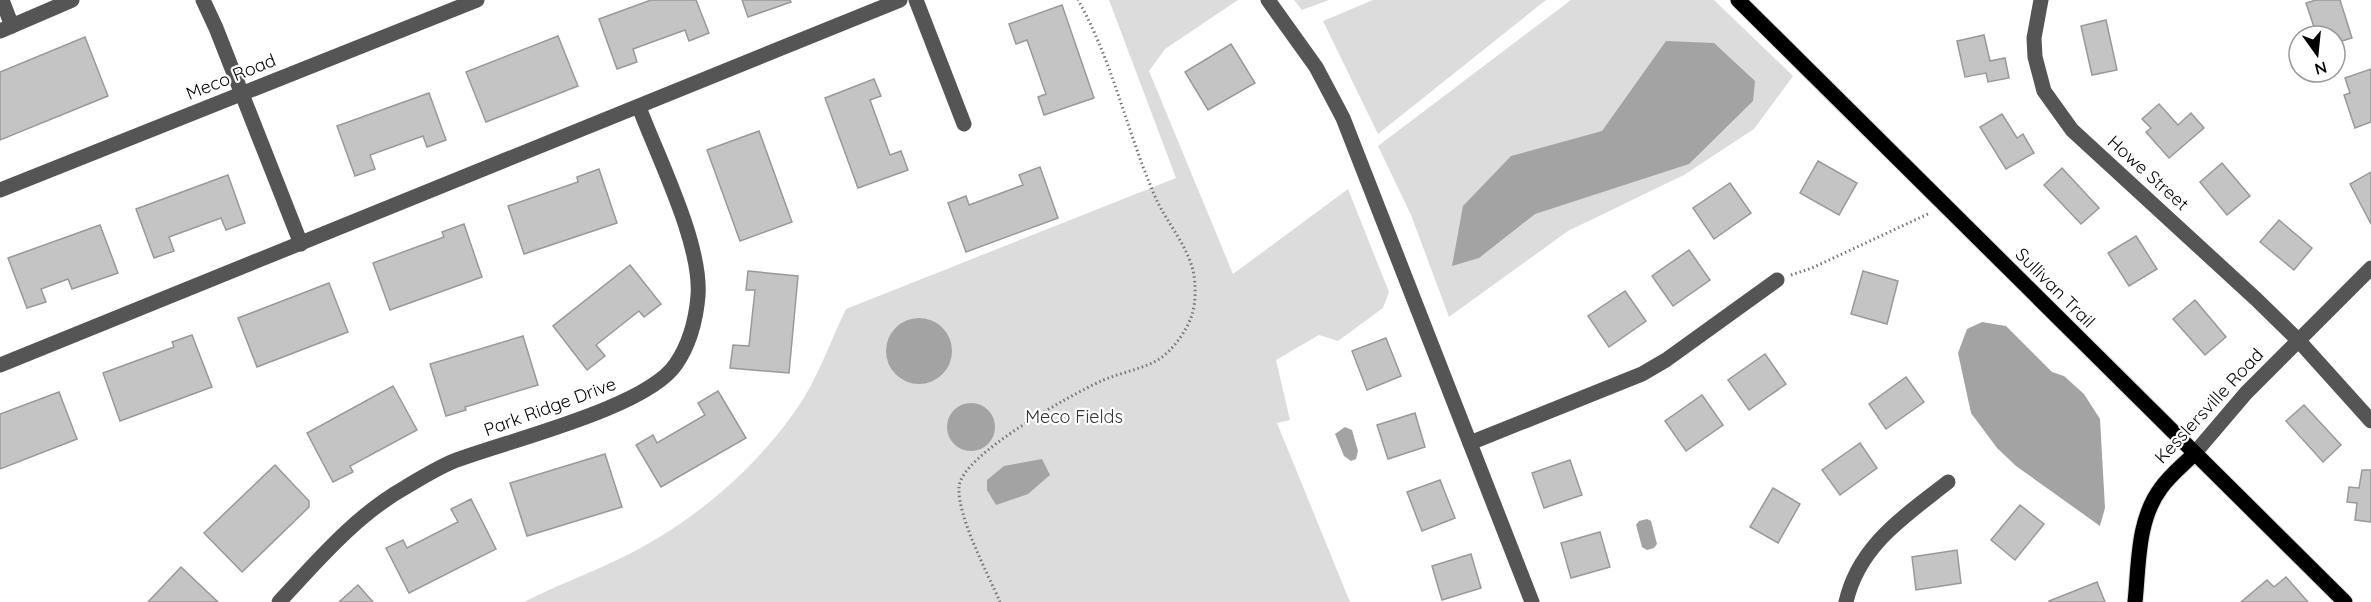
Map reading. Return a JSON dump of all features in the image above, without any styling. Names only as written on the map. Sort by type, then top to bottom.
[{"type":"main road","name":"Sullivan Trail","points":[[1738,0],[2345,602]]},
{"type":"main road","name":"Kesslersville Road","points":[[2135,602],[2142,536],[2150,507],[2161,487],[2194,454]]},
{"type":"street","points":[[2,0],[6,29],[72,0]]},
{"type":"street","points":[[203,0],[301,244]]},
{"type":"street","name":"Meco Road","points":[[0,190],[477,0]]},
{"type":"street","points":[[0,365],[900,0]]},
{"type":"street","points":[[916,0],[963,124]]},
{"type":"street","points":[[1268,0],[1316,66],[1343,118],[1532,602]]},
{"type":"street","name":"Howe Street","points":[[2041,0],[2034,38],[2035,57],[2044,91],[2072,130],[2299,341],[2371,421]]},
{"type":"street","name":"Park Ridge Drive","points":[[279,602],[362,516],[404,488],[452,462],[618,405],[651,386],[675,366],[691,334],[698,296],[695,251],[639,107]]},
{"type":"street","name":"Kesslersville Road","points":[[2194,454],[2246,393],[2371,268]]},
{"type":"street","points":[[1470,443],[1642,374],[1666,360],[1777,280]]},
{"type":"street","points":[[1845,602],[1857,567],[1875,542],[1948,482]]},
{"type":"path","points":[[1000,602],[968,527],[960,498],[961,478],[967,468],[1014,432],[1063,401],[1101,381],[1156,361],[1169,352],[1186,327],[1195,300],[1193,271],[1187,253],[1155,197],[1103,46],[1078,0]]},
{"type":"path","points":[[1777,280],[1812,268],[1945,206]]},
{"type":"green space","name":"Meco Fields","points":[[1109,0],[1238,0],[1165,49],[1149,71],[1233,274],[1348,189],[1389,292],[1383,308],[1338,341],[1319,335],[1276,360],[1290,420],[1277,423],[1350,602],[524,602],[607,564],[671,530],[719,494],[741,474],[781,431],[805,396],[846,309],[1176,178]]},
{"type":"green space","points":[[1294,0],[1329,0],[1302,10]]},
{"type":"green space","points":[[1373,0],[1546,0],[1378,134],[1323,21]]},
{"type":"green space","points":[[1571,0],[1714,0],[1793,76],[1754,129],[1684,175],[1568,231],[1449,317],[1411,215],[1378,146]]},
{"type":"shaded area","points":[[1666,41],[1714,43],[1755,81],[1753,101],[1689,164],[1535,214],[1479,258],[1452,266],[1463,206],[1511,156],[1602,131]]},
{"type":"shaded area","points":[[919,318],[931,321],[942,328],[949,339],[952,351],[949,363],[942,374],[931,381],[919,384],[907,381],[896,374],[889,363],[886,351],[889,339],[896,328],[907,321]]},
{"type":"shaded area","points":[[1982,322],[2006,326],[2052,372],[2064,376],[2084,394],[2100,419],[2105,508],[2100,526],[2016,466],[1997,448],[1971,413],[1958,353],[1967,329]]},
{"type":"shaded area","points":[[966,403],[976,403],[991,413],[995,427],[994,436],[985,447],[976,451],[966,451],[951,441],[947,432],[947,422],[957,407]]},
{"type":"shaded area","points":[[1345,427],[1352,430],[1358,451],[1356,459],[1351,461],[1344,456],[1335,434]]},
{"type":"shaded area","points":[[1042,459],[1050,475],[1028,494],[996,505],[987,490],[987,480],[1004,466]]},
{"type":"shaded area","points":[[1647,519],[1651,521],[1657,544],[1654,548],[1647,550],[1642,547],[1636,525],[1639,521]]},
{"type":"building","points":[[651,0],[696,0],[709,33],[689,41],[685,30],[633,49],[637,62],[617,69],[599,19]]},
{"type":"building","points":[[742,0],[790,0],[791,2],[748,17]]},
{"type":"building","points":[[2316,0],[2340,0],[2352,38],[2347,39],[2347,24],[2313,24],[2306,3]]},
{"type":"building","points":[[1062,5],[1094,98],[1044,115],[1038,97],[1046,94],[1027,40],[1016,44],[1009,24]]},
{"type":"building","points":[[2106,20],[2117,70],[2092,75],[2081,26]]},
{"type":"building","points":[[1984,35],[1990,61],[2005,58],[2009,78],[1988,82],[1986,73],[1965,77],[1957,41]]},
{"type":"building","points":[[558,36],[578,86],[486,122],[466,72]]},
{"type":"building","points":[[85,37],[108,96],[0,140],[0,72]]},
{"type":"building","points":[[1231,44],[1255,83],[1208,110],[1185,72]]},
{"type":"building","points":[[2371,69],[2371,122],[2355,128],[2344,95],[2350,93],[2347,77]]},
{"type":"building","points":[[874,79],[881,96],[870,100],[890,155],[901,151],[908,170],[858,188],[825,98]]},
{"type":"building","points":[[429,93],[446,140],[427,147],[423,136],[370,155],[375,169],[355,176],[337,126]]},
{"type":"building","points":[[2159,104],[2178,125],[2191,113],[2204,128],[2169,158],[2146,132],[2151,128],[2142,119]]},
{"type":"building","points":[[2002,114],[2017,138],[2023,134],[2034,153],[2006,169],[1980,127]]},
{"type":"building","points":[[759,131],[792,222],[740,241],[707,150]]},
{"type":"building","points":[[1818,161],[1857,183],[1839,215],[1800,193]]},
{"type":"building","points":[[2222,163],[2250,196],[2227,215],[2200,182]]},
{"type":"building","points":[[1040,167],[1058,218],[966,252],[948,203],[966,196],[969,205],[1023,185],[1019,175]]},
{"type":"building","points":[[2062,168],[2099,208],[2081,224],[2044,185]]},
{"type":"building","points":[[599,169],[617,223],[524,254],[508,206],[578,182],[577,177]]},
{"type":"building","points":[[2371,172],[2371,224],[2350,184]]},
{"type":"building","points":[[228,175],[245,223],[226,230],[221,218],[169,237],[174,251],[154,258],[136,209]]},
{"type":"building","points":[[1730,183],[1751,213],[1714,239],[1693,208]]},
{"type":"building","points":[[2279,220],[2312,248],[2294,270],[2260,242]]},
{"type":"building","points":[[464,224],[482,277],[390,310],[373,263],[444,237],[442,232]]},
{"type":"building","points":[[100,225],[118,273],[72,289],[68,279],[41,289],[46,302],[27,308],[8,258]]},
{"type":"building","points":[[2136,236],[2157,269],[2129,286],[2108,253]]},
{"type":"building","points":[[1689,250],[1710,280],[1673,306],[1652,276]]},
{"type":"building","points":[[630,265],[661,304],[644,317],[639,311],[596,345],[605,356],[587,370],[553,326]]},
{"type":"building","points":[[748,271],[798,276],[789,373],[730,368],[733,345],[749,346],[755,290],[746,290]]},
{"type":"building","points":[[1863,271],[1898,281],[1887,324],[1851,314]]},
{"type":"building","points":[[329,283],[348,332],[257,367],[238,318]]},
{"type":"building","points":[[1625,291],[1646,321],[1609,347],[1588,316]]},
{"type":"building","points":[[2195,300],[2226,337],[2205,355],[2173,319]]},
{"type":"building","points":[[192,335],[212,387],[120,421],[103,373],[174,347],[172,342]]},
{"type":"building","points":[[523,336],[538,385],[465,407],[466,410],[446,416],[430,364]]},
{"type":"building","points":[[1386,338],[1401,376],[1367,390],[1352,351]]},
{"type":"building","points":[[1765,354],[1786,384],[1749,410],[1728,380]]},
{"type":"building","points":[[1906,377],[1924,402],[1886,429],[1869,404]]},
{"type":"building","points":[[393,386],[417,430],[350,466],[353,472],[333,482],[307,433]]},
{"type":"building","points":[[718,391],[746,438],[661,487],[636,445],[653,435],[657,443],[705,415],[698,403]]},
{"type":"building","points":[[59,392],[77,439],[0,469],[0,414]]},
{"type":"building","points":[[1702,395],[1723,425],[1686,451],[1665,421]]},
{"type":"building","points":[[2304,405],[2341,445],[2323,462],[2286,421]]},
{"type":"building","points":[[1415,413],[1425,447],[1388,459],[1377,425]]},
{"type":"building","points":[[1860,443],[1877,468],[1840,495],[1822,470]]},
{"type":"building","points":[[605,454],[622,507],[527,536],[510,483]]},
{"type":"building","points":[[1570,460],[1582,495],[1544,508],[1532,473]]},
{"type":"building","points":[[275,465],[309,501],[309,507],[242,572],[204,533]]},
{"type":"building","points":[[2362,470],[2371,470],[2371,522],[2355,520],[2357,503],[2347,502],[2349,487],[2359,488]]},
{"type":"building","points":[[1440,480],[1455,518],[1422,531],[1407,492]]},
{"type":"building","points":[[1773,488],[1800,504],[1778,543],[1750,527]]},
{"type":"building","points":[[471,499],[496,549],[409,593],[386,548],[403,540],[407,548],[458,522],[451,509]]},
{"type":"building","points":[[2020,505],[2044,524],[2015,560],[1991,540]]},
{"type":"building","points":[[1600,532],[1610,567],[1571,578],[1561,543]]},
{"type":"building","points":[[1957,550],[1961,583],[1916,590],[1912,557]]},
{"type":"building","points":[[1471,554],[1481,588],[1442,600],[1432,566]]},
{"type":"building","points":[[181,567],[218,602],[148,602]]},
{"type":"building","points":[[2286,577],[2308,602],[2241,602],[2267,580],[2274,587]]},
{"type":"building","points":[[2097,582],[2105,602],[2049,602],[2049,601]]},
{"type":"building","points":[[358,585],[373,602],[339,602]]}]
